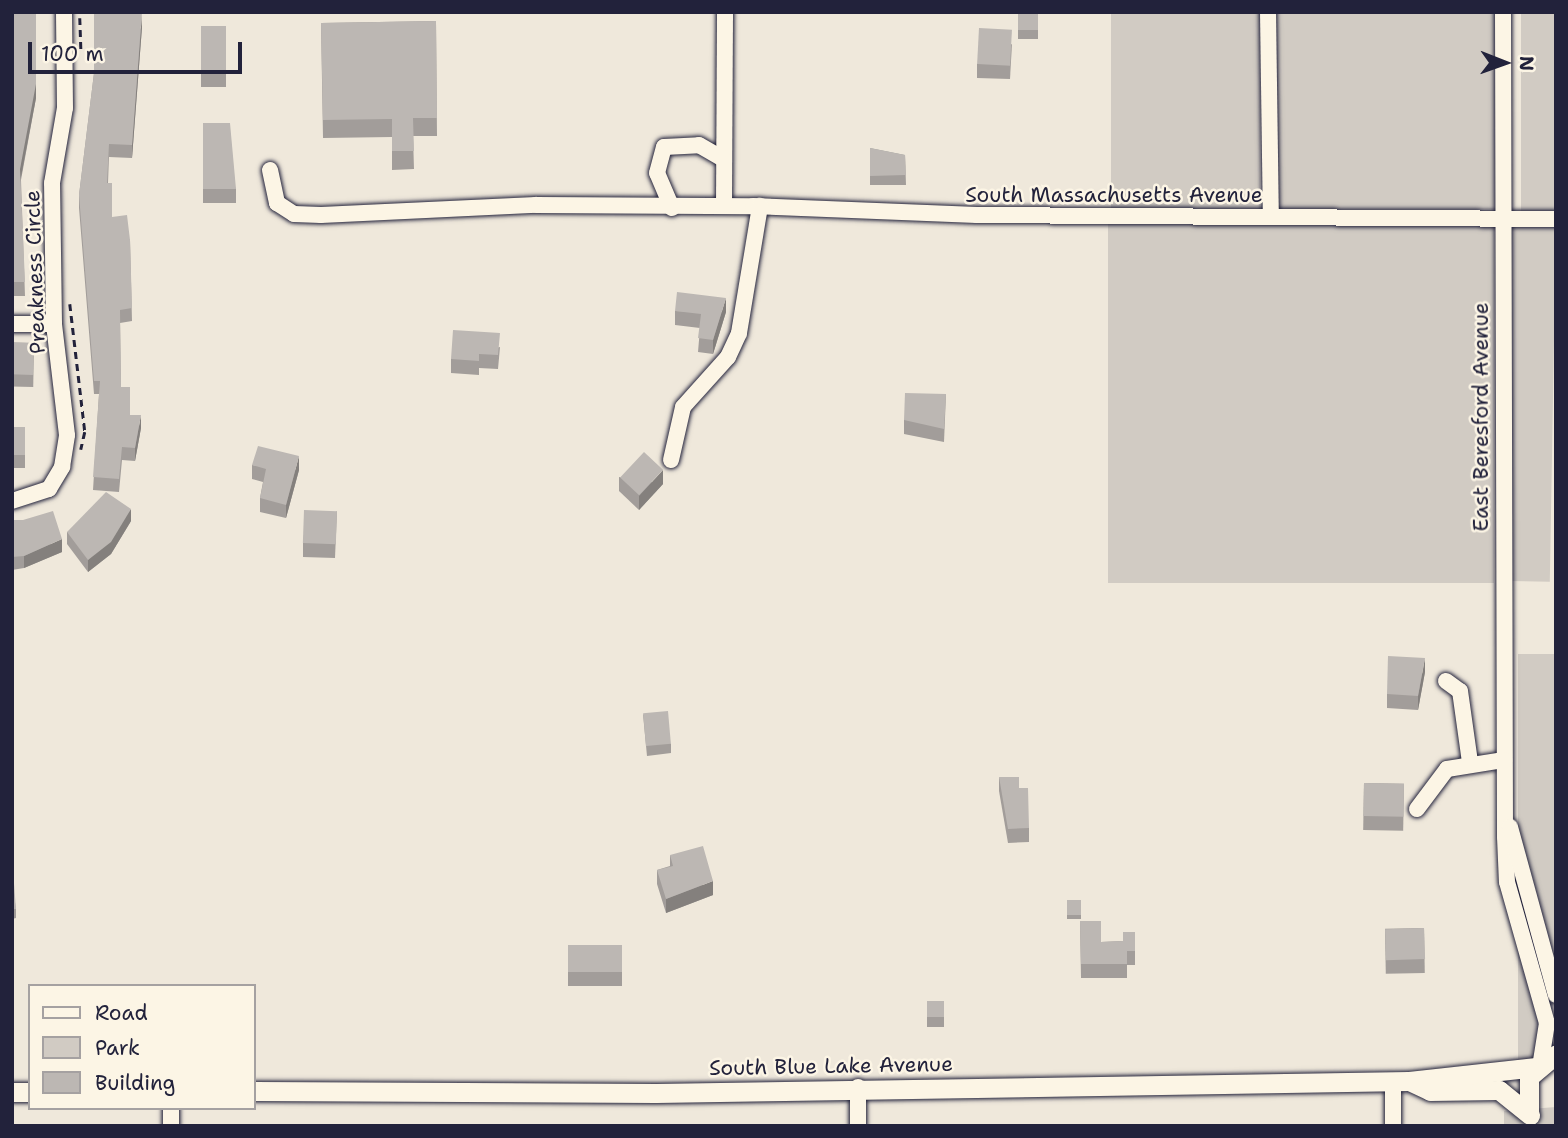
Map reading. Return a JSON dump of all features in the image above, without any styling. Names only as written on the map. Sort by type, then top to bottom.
[{"type":"main road","name":"South Blue Lake Avenue","points":[[256,1091],[1401,1081],[1544,1061]]},
{"type":"main road","points":[[1534,1121],[1525,1090],[1544,1061]]},
{"type":"main road","name":"South Blue Lake Avenue","points":[[1401,1081],[1430,1091],[1499,1090],[1534,1121]]},
{"type":"street","name":"Preakness Circle","points":[[12,501],[49,489],[62,467],[67,435],[54,324],[52,183],[65,108],[64,12]]},
{"type":"street","points":[[724,206],[725,12]]},
{"type":"street","points":[[1268,12],[1272,217]]},
{"type":"street","name":"East Beresford Avenue","points":[[1503,12],[1504,760],[1508,821],[1507,882],[1547,1023],[1544,1061]]},
{"type":"street","points":[[671,208],[657,173],[664,147],[690,143],[723,159]]},
{"type":"street","name":"South Massachusetts Avenue","points":[[270,170],[277,204],[294,214],[760,206],[887,214],[1556,219]]},
{"type":"street","points":[[671,460],[683,407],[728,357],[739,333],[760,206]]},
{"type":"street","points":[[12,324],[54,324]]},
{"type":"street","points":[[1446,681],[1460,691],[1470,762]]},
{"type":"street","points":[[1417,809],[1435,779],[1470,762],[1504,760]]},
{"type":"street","name":"East Beresford Avenue","points":[[1508,821],[1556,995]]},
{"type":"street","points":[[1393,1126],[1401,1081]]},
{"type":"street","points":[[858,1087],[858,1126]]},
{"type":"path","points":[[79,64],[80,12]]},
{"type":"path","points":[[69,298],[85,432],[80,453]]},
{"type":"green space","points":[[1111,12],[1260,12],[1260,209],[1111,209]]},
{"type":"green space","points":[[1277,12],[1495,12],[1495,209],[1277,209]]},
{"type":"green space","points":[[1521,12],[1556,12],[1556,212],[1521,212]]},
{"type":"green space","points":[[1108,223],[1494,223],[1494,583],[1108,583]]},
{"type":"green space","points":[[1510,226],[1556,227],[1550,582],[1504,581]]},
{"type":"green space","points":[[1518,654],[1556,654],[1556,1072],[1518,1072]]},
{"type":"green space","points":[[1556,1107],[1556,1126],[1504,1126],[1504,1111]]},
{"type":"building","points":[[12,12],[36,12],[36,84],[20,169],[25,282],[12,282]]},
{"type":"building","points":[[94,12],[142,12],[132,145],[109,144],[107,183],[112,183],[112,217],[127,215],[130,240],[132,308],[120,310],[121,387],[130,387],[130,415],[141,415],[135,448],[122,447],[119,479],[93,477],[100,381],[94,381],[79,195],[94,73]]},
{"type":"building","points":[[1018,12],[1038,12],[1038,30],[1018,30]]},
{"type":"building","points":[[436,21],[437,118],[413,118],[414,151],[392,151],[392,119],[323,120],[321,23]]},
{"type":"building","points":[[201,26],[226,26],[226,73],[201,73]]},
{"type":"building","points":[[979,28],[1012,30],[1010,66],[977,64]]},
{"type":"building","points":[[203,123],[230,123],[236,189],[203,189]]},
{"type":"building","points":[[870,148],[905,155],[906,175],[870,176]]},
{"type":"building","points":[[677,292],[726,298],[713,340],[698,338],[701,314],[675,311]]},
{"type":"building","points":[[453,330],[500,333],[498,355],[479,354],[479,361],[451,359]]},
{"type":"building","points":[[12,342],[34,343],[33,375],[12,374]]},
{"type":"building","points":[[905,393],[946,394],[944,429],[904,420]]},
{"type":"building","points":[[12,427],[25,427],[25,455],[12,455]]},
{"type":"building","points":[[258,446],[299,456],[286,505],[260,498],[266,469],[252,465]]},
{"type":"building","points":[[644,452],[663,470],[639,495],[620,478]]},
{"type":"building","points":[[106,492],[131,509],[111,542],[88,560],[67,532]]},
{"type":"building","points":[[304,510],[337,511],[336,544],[303,543]]},
{"type":"building","points":[[53,511],[62,539],[24,556],[12,557],[12,520],[23,520]]},
{"type":"building","points":[[1388,656],[1425,658],[1418,696],[1387,694]]},
{"type":"building","points":[[668,711],[671,744],[646,746],[643,713]]},
{"type":"building","points":[[999,777],[1019,777],[1019,788],[1028,788],[1029,828],[1008,829]]},
{"type":"building","points":[[1364,783],[1404,784],[1403,817],[1363,816]]},
{"type":"building","points":[[703,846],[713,881],[666,899],[657,870],[673,866],[670,855]]},
{"type":"building","points":[[14,883],[16,909],[12,909]]},
{"type":"building","points":[[1067,900],[1081,900],[1081,915],[1067,915]]},
{"type":"building","points":[[1080,921],[1101,921],[1101,942],[1123,941],[1123,932],[1135,932],[1135,951],[1127,951],[1127,964],[1081,964]]},
{"type":"building","points":[[1424,928],[1425,959],[1386,960],[1385,929]]},
{"type":"building","points":[[568,945],[622,945],[622,972],[568,972]]},
{"type":"building","points":[[927,1001],[944,1001],[944,1017],[927,1017]]}]
